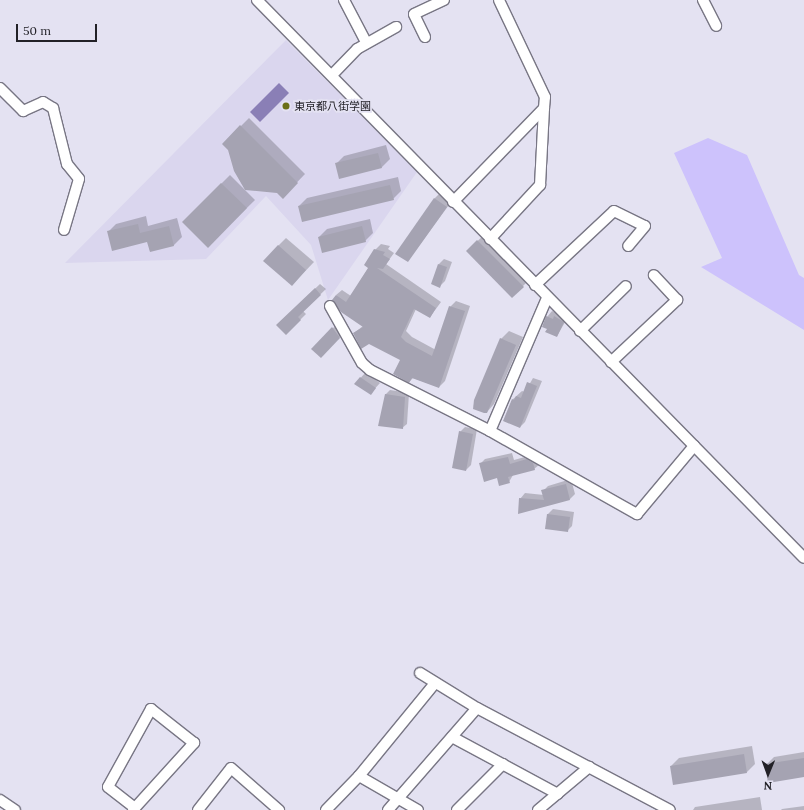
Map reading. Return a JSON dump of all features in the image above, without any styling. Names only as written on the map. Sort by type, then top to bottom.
[{"type":"street","points":[[257,0],[332,75],[453,202],[804,558]]},
{"type":"street","points":[[344,0],[366,42]]},
{"type":"street","points":[[425,37],[414,14],[444,0]]},
{"type":"street","points":[[490,239],[540,185],[545,97],[499,0]]},
{"type":"street","points":[[703,0],[716,26]]},
{"type":"street","points":[[332,75],[366,42],[396,27]]},
{"type":"street","points":[[0,88],[23,111],[43,102],[53,108],[67,164],[79,179],[64,230]]},
{"type":"street","points":[[453,202],[544,108]]},
{"type":"street","points":[[535,285],[614,210],[645,226],[628,246]]},
{"type":"street","points":[[611,362],[677,300],[654,275]]},
{"type":"street","points":[[580,330],[626,286]]},
{"type":"street","points":[[490,431],[548,298]]},
{"type":"street","points":[[330,306],[362,363],[370,370],[490,431],[637,514],[694,446]]},
{"type":"street","points":[[420,673],[477,708],[667,806],[670,810]]},
{"type":"street","points":[[326,810],[359,776],[435,683]]},
{"type":"street","points":[[388,810],[477,708]]},
{"type":"street","points":[[152,709],[194,743],[134,809],[108,787],[152,709]]},
{"type":"street","points":[[452,737],[558,794]]},
{"type":"street","points":[[457,810],[503,764]]},
{"type":"street","points":[[538,810],[589,767]]},
{"type":"street","points":[[198,810],[231,768],[267,806],[279,810]]},
{"type":"street","points":[[359,776],[418,810]]},
{"type":"street","points":[[0,800],[15,810]]},
{"type":"shaded area","name":"東京都八街学園","points":[[286,40],[417,172],[328,300],[311,245],[266,196],[206,259],[65,263]]},
{"type":"shaded area","points":[[279,83],[289,93],[260,122],[250,112]]},
{"type":"shaded area","points":[[708,138],[747,155],[799,275],[804,278],[804,330],[701,267],[722,258],[674,153]]},
{"type":"building","points":[[240,125],[298,183],[283,199],[277,193],[245,190],[234,171],[228,150],[222,144]]},
{"type":"building","points":[[378,153],[382,168],[339,179],[335,163]]},
{"type":"building","points":[[221,183],[247,208],[208,248],[182,222]]},
{"type":"building","points":[[390,185],[394,200],[302,222],[298,206]]},
{"type":"building","points":[[434,198],[447,207],[408,262],[395,254]]},
{"type":"building","points":[[138,224],[140,233],[169,226],[174,246],[150,252],[147,242],[112,251],[107,231]]},
{"type":"building","points":[[362,226],[366,242],[322,253],[318,237]]},
{"type":"building","points":[[477,240],[524,287],[512,298],[466,251]]},
{"type":"building","points":[[278,245],[306,270],[292,286],[263,261]]},
{"type":"building","points":[[374,249],[385,252],[383,255],[390,259],[383,269],[377,268],[436,308],[430,318],[414,309],[401,337],[406,342],[432,356],[449,306],[465,311],[439,388],[412,378],[409,383],[393,374],[400,360],[369,344],[361,349],[353,333],[363,327],[341,312],[332,300],[336,295],[346,302],[368,268],[364,265]]},
{"type":"building","points":[[438,264],[447,267],[440,288],[431,284]]},
{"type":"building","points":[[315,288],[321,295],[298,317],[301,320],[286,335],[276,325]]},
{"type":"building","points":[[546,316],[553,319],[554,316],[564,322],[557,337],[545,332],[547,329],[542,327]]},
{"type":"building","points":[[332,327],[340,338],[321,358],[311,349]]},
{"type":"building","points":[[500,338],[516,345],[487,413],[484,413],[473,409],[474,400]]},
{"type":"building","points":[[360,377],[376,388],[371,395],[354,384]]},
{"type":"building","points":[[527,382],[537,386],[520,428],[503,421],[512,399],[514,400],[516,396],[521,398]]},
{"type":"building","points":[[385,394],[405,397],[403,429],[378,426]]},
{"type":"building","points":[[459,431],[473,434],[466,471],[452,468]]},
{"type":"building","points":[[508,457],[510,464],[527,459],[533,463],[535,470],[508,477],[510,483],[499,486],[497,478],[484,482],[479,463]]},
{"type":"building","points":[[566,484],[570,500],[518,514],[519,498],[544,500],[541,490]]},
{"type":"building","points":[[547,514],[570,517],[568,532],[545,529]]},
{"type":"building","points":[[744,754],[747,773],[673,785],[670,766]]},
{"type":"building","points":[[804,758],[804,777],[768,783],[765,764]]},
{"type":"place","name":"東京都八街学園","points":[[286,106]]}]
